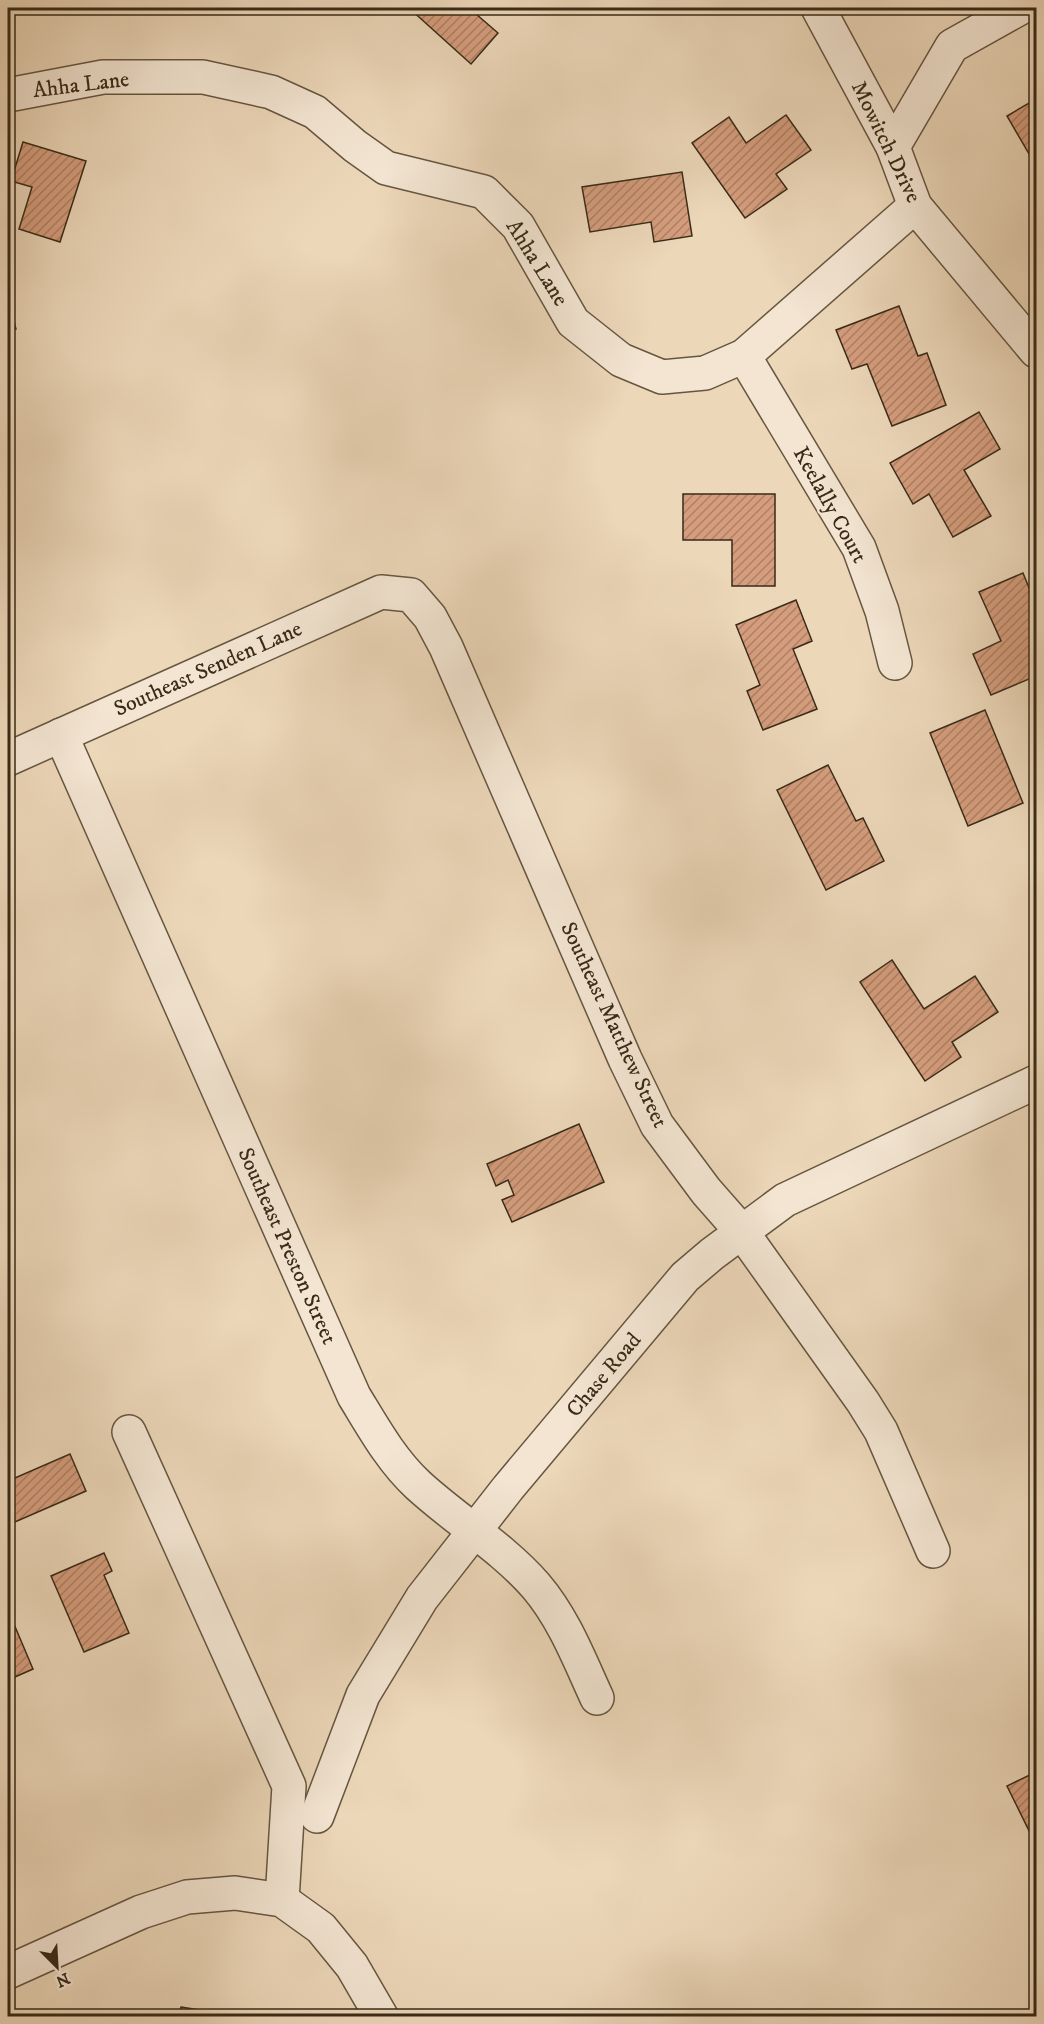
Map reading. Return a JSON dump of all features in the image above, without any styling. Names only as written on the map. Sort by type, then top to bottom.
[{"type":"street","name":"Mowitch Drive","points":[[818,8],[893,147],[915,206],[1036,351]]},
{"type":"street","points":[[893,147],[952,46],[1020,8]]},
{"type":"street","name":"Ahha Lane","points":[[8,94],[104,77],[203,77],[271,92],[315,112],[355,146],[386,168],[484,192],[518,225],[573,322],[621,360],[662,378],[705,374],[744,356],[915,206]]},
{"type":"street","name":"Keelally Court","points":[[744,356],[859,548],[882,611],[895,663]]},
{"type":"street","name":"Southeast Senden Lane","points":[[8,759],[381,592],[411,596]]},
{"type":"street","name":"Southeast Matthew Street","points":[[411,596],[430,617],[446,646],[625,1059],[657,1125],[706,1191],[742,1232],[851,1384],[881,1431],[933,1551]]},
{"type":"street","name":"Southeast Preston Street","points":[[61,735],[354,1396],[381,1441],[417,1484],[513,1563],[535,1585],[557,1613],[597,1698]]},
{"type":"street","name":"Chase Road","points":[[317,1816],[363,1695],[422,1598],[508,1488],[686,1277],[712,1254],[785,1200],[1036,1082]]},
{"type":"street","points":[[129,1432],[289,1786],[282,1900]]},
{"type":"street","points":[[8,1972],[141,1912],[187,1897],[235,1893],[282,1900],[321,1928],[352,1966],[381,2016]]},
{"type":"building","points":[[55,8],[100,8],[100,9],[56,10]]},
{"type":"building","points":[[409,8],[469,8],[498,33],[471,64]]},
{"type":"building","points":[[8,14],[12,37],[8,38]]},
{"type":"building","points":[[1036,99],[1036,166],[1007,116]]},
{"type":"building","points":[[786,115],[811,150],[776,174],[787,189],[745,218],[692,143],[729,117],[746,143]]},
{"type":"building","points":[[23,142],[86,161],[60,242],[19,229],[32,187],[11,181]]},
{"type":"building","points":[[682,172],[692,236],[654,242],[651,222],[590,232],[582,187]]},
{"type":"building","points":[[8,300],[16,329],[8,332]]},
{"type":"building","points":[[899,306],[918,356],[927,353],[946,405],[892,426],[867,364],[852,369],[836,330]]},
{"type":"building","points":[[979,412],[1000,449],[964,470],[991,516],[953,537],[929,494],[913,504],[890,463]]},
{"type":"building","points":[[683,494],[775,494],[775,586],[732,586],[732,540],[683,540]]},
{"type":"building","points":[[1023,573],[1036,605],[1036,676],[991,695],[973,654],[1001,641],[979,592]]},
{"type":"building","points":[[796,600],[812,641],[793,649],[817,709],[763,730],[747,691],[760,685],[736,625]]},
{"type":"building","points":[[985,710],[1023,803],[968,826],[930,733]]},
{"type":"building","points":[[828,765],[856,821],[863,818],[884,861],[826,890],[777,790]]},
{"type":"building","points":[[892,960],[924,1009],[975,976],[998,1012],[952,1042],[961,1057],[925,1081],[860,982]]},
{"type":"building","points":[[579,1124],[604,1182],[512,1222],[502,1200],[514,1195],[508,1180],[496,1186],[487,1164]]},
{"type":"building","points":[[70,1454],[86,1491],[8,1525],[8,1481]]},
{"type":"building","points":[[104,1553],[112,1571],[104,1575],[129,1633],[84,1652],[51,1576]]},
{"type":"building","points":[[8,1610],[33,1669],[8,1680]]},
{"type":"building","points":[[1036,1772],[1036,1845],[1007,1786]]},
{"type":"building","points":[[181,2007],[237,2016],[179,2016]]}]
